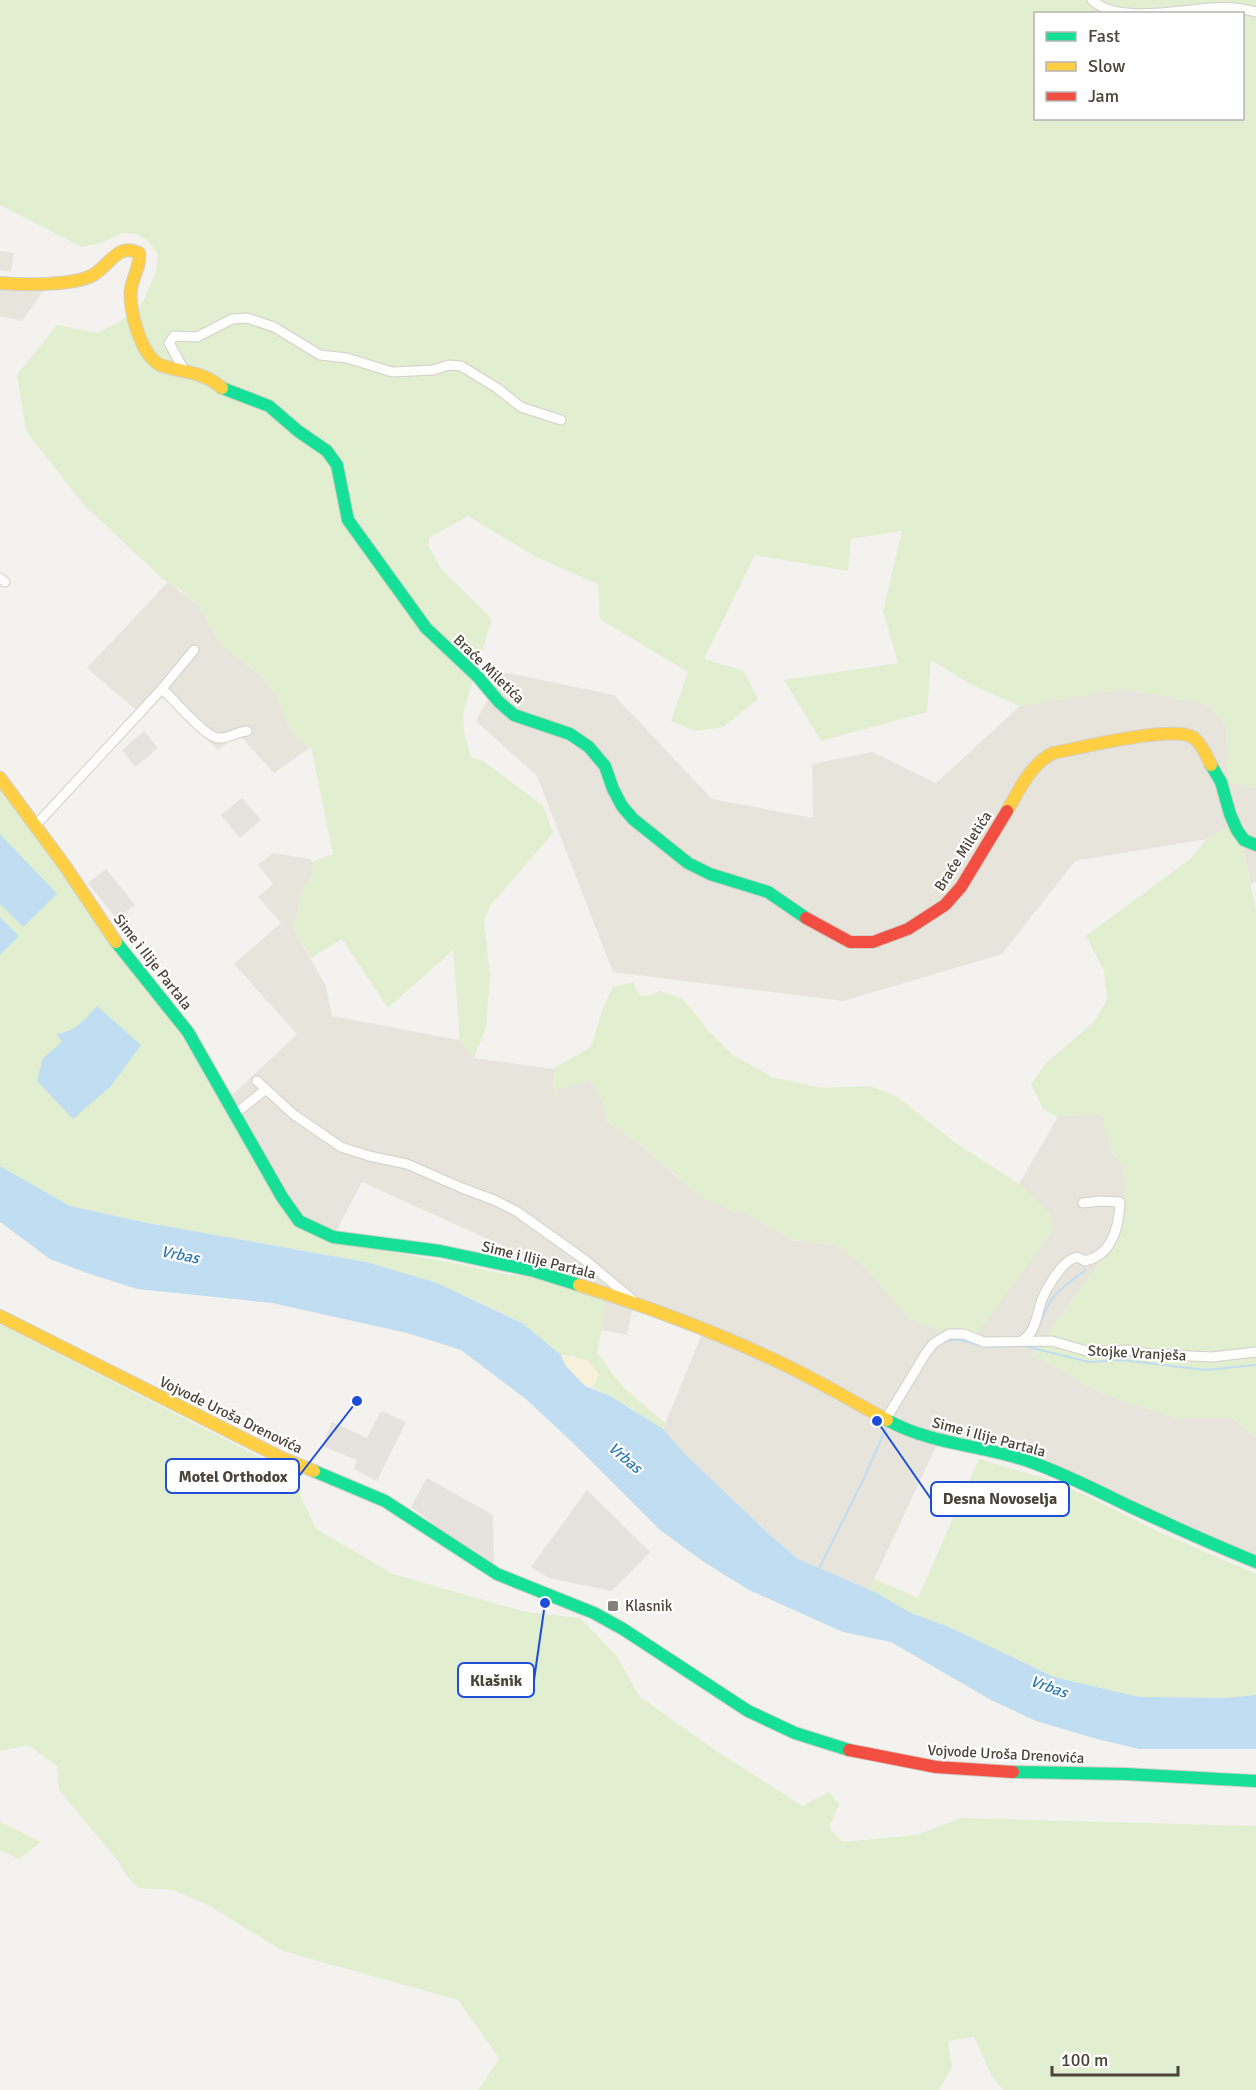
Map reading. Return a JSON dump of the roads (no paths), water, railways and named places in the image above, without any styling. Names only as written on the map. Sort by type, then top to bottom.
[{"type":"street","points":[[1092,0],[1096,4],[1124,12]]},
{"type":"street","points":[[1179,12],[1210,8],[1256,12]]},
{"type":"street","name":"Braće Miletića","points":[[0,283],[22,285],[92,276],[123,250],[128,248],[136,250],[140,259],[131,288],[130,300],[141,344],[146,352],[160,365],[183,368],[213,380],[224,389],[269,406],[298,431],[327,451],[337,465],[348,520],[426,628],[478,676],[499,702],[514,715],[570,734],[589,747],[605,766],[613,789],[622,806],[633,819],[688,863],[711,874],[768,892],[838,937],[850,942],[873,942],[895,935],[945,905],[961,887],[1034,766],[1053,753],[1160,733],[1190,736],[1201,747],[1221,782],[1237,830],[1244,840],[1256,845]]},
{"type":"street","points":[[183,368],[169,343],[174,336],[197,337],[232,319],[247,318],[274,327],[320,355],[347,358],[392,372],[432,370],[455,364],[496,388],[521,407],[561,420]]},
{"type":"street","points":[[35,826],[160,691],[194,650]]},
{"type":"street","points":[[160,691],[164,691],[173,699],[208,734],[218,738],[247,731]]},
{"type":"street","name":"Sime i Ilije Partala","points":[[0,778],[65,866],[115,940],[188,1032],[289,1207],[300,1221],[316,1232],[333,1237],[440,1251],[534,1271],[634,1302],[757,1351],[814,1379],[886,1419],[922,1435],[1028,1461],[1065,1475],[1184,1532],[1256,1562]]},
{"type":"street","points":[[257,1081],[293,1114],[341,1147],[407,1164],[516,1211],[585,1260],[634,1302]]},
{"type":"street","points":[[235,1114],[266,1089]]},
{"type":"street","points":[[1023,1340],[1034,1329],[1048,1285],[1062,1268],[1071,1258],[1077,1257],[1085,1261],[1100,1255],[1114,1238],[1119,1220],[1120,1202],[1083,1203]]},
{"type":"street","name":"Vojvode Uroša Drenovića","points":[[0,1316],[282,1458],[385,1502],[497,1574],[594,1613],[748,1711],[795,1733],[884,1759],[953,1769],[1256,1781]]},
{"type":"street","name":"Stojke Vranješa","points":[[886,1419],[926,1353],[942,1337],[949,1334],[964,1334],[984,1342],[1052,1341],[1090,1352],[1128,1350],[1149,1354],[1212,1357],[1256,1352]]},
{"type":"water","points":[[0,834],[57,894],[23,927],[0,904]]},
{"type":"water","points":[[0,917],[19,936],[0,955]]},
{"type":"water","points":[[97,1006],[141,1045],[111,1086],[73,1119],[37,1081],[43,1058],[62,1042],[56,1034],[74,1028]]},
{"type":"water","name":"Vrbas","points":[[0,1166],[70,1206],[142,1222],[366,1262],[437,1283],[522,1323],[561,1355],[565,1365],[585,1386],[610,1396],[663,1429],[687,1456],[798,1559],[877,1593],[911,1613],[949,1627],[1054,1677],[1139,1697],[1225,1698],[1256,1695],[1256,1749],[1139,1749],[1036,1721],[991,1700],[891,1642],[843,1632],[749,1590],[704,1562],[660,1530],[527,1400],[461,1350],[407,1333],[272,1303],[137,1289],[50,1259],[0,1222]]},
{"type":"waterway","points":[[1032,1337],[1053,1297],[1086,1270]]},
{"type":"waterway","points":[[942,1343],[958,1340],[987,1347],[1012,1346]]},
{"type":"waterway","points":[[1024,1346],[1089,1362],[1123,1360],[1205,1370],[1256,1365]]},
{"type":"waterway","points":[[819,1569],[886,1428]]},
{"type":"place","name":"Motel Orthodox","points":[[357,1401]]},
{"type":"place","name":"Desna Novoselja","points":[[877,1421]]},
{"type":"place","name":"Klašnik","points":[[545,1603]]},
{"type":"place","name":"Klasnik","points":[[613,1606]]}]
